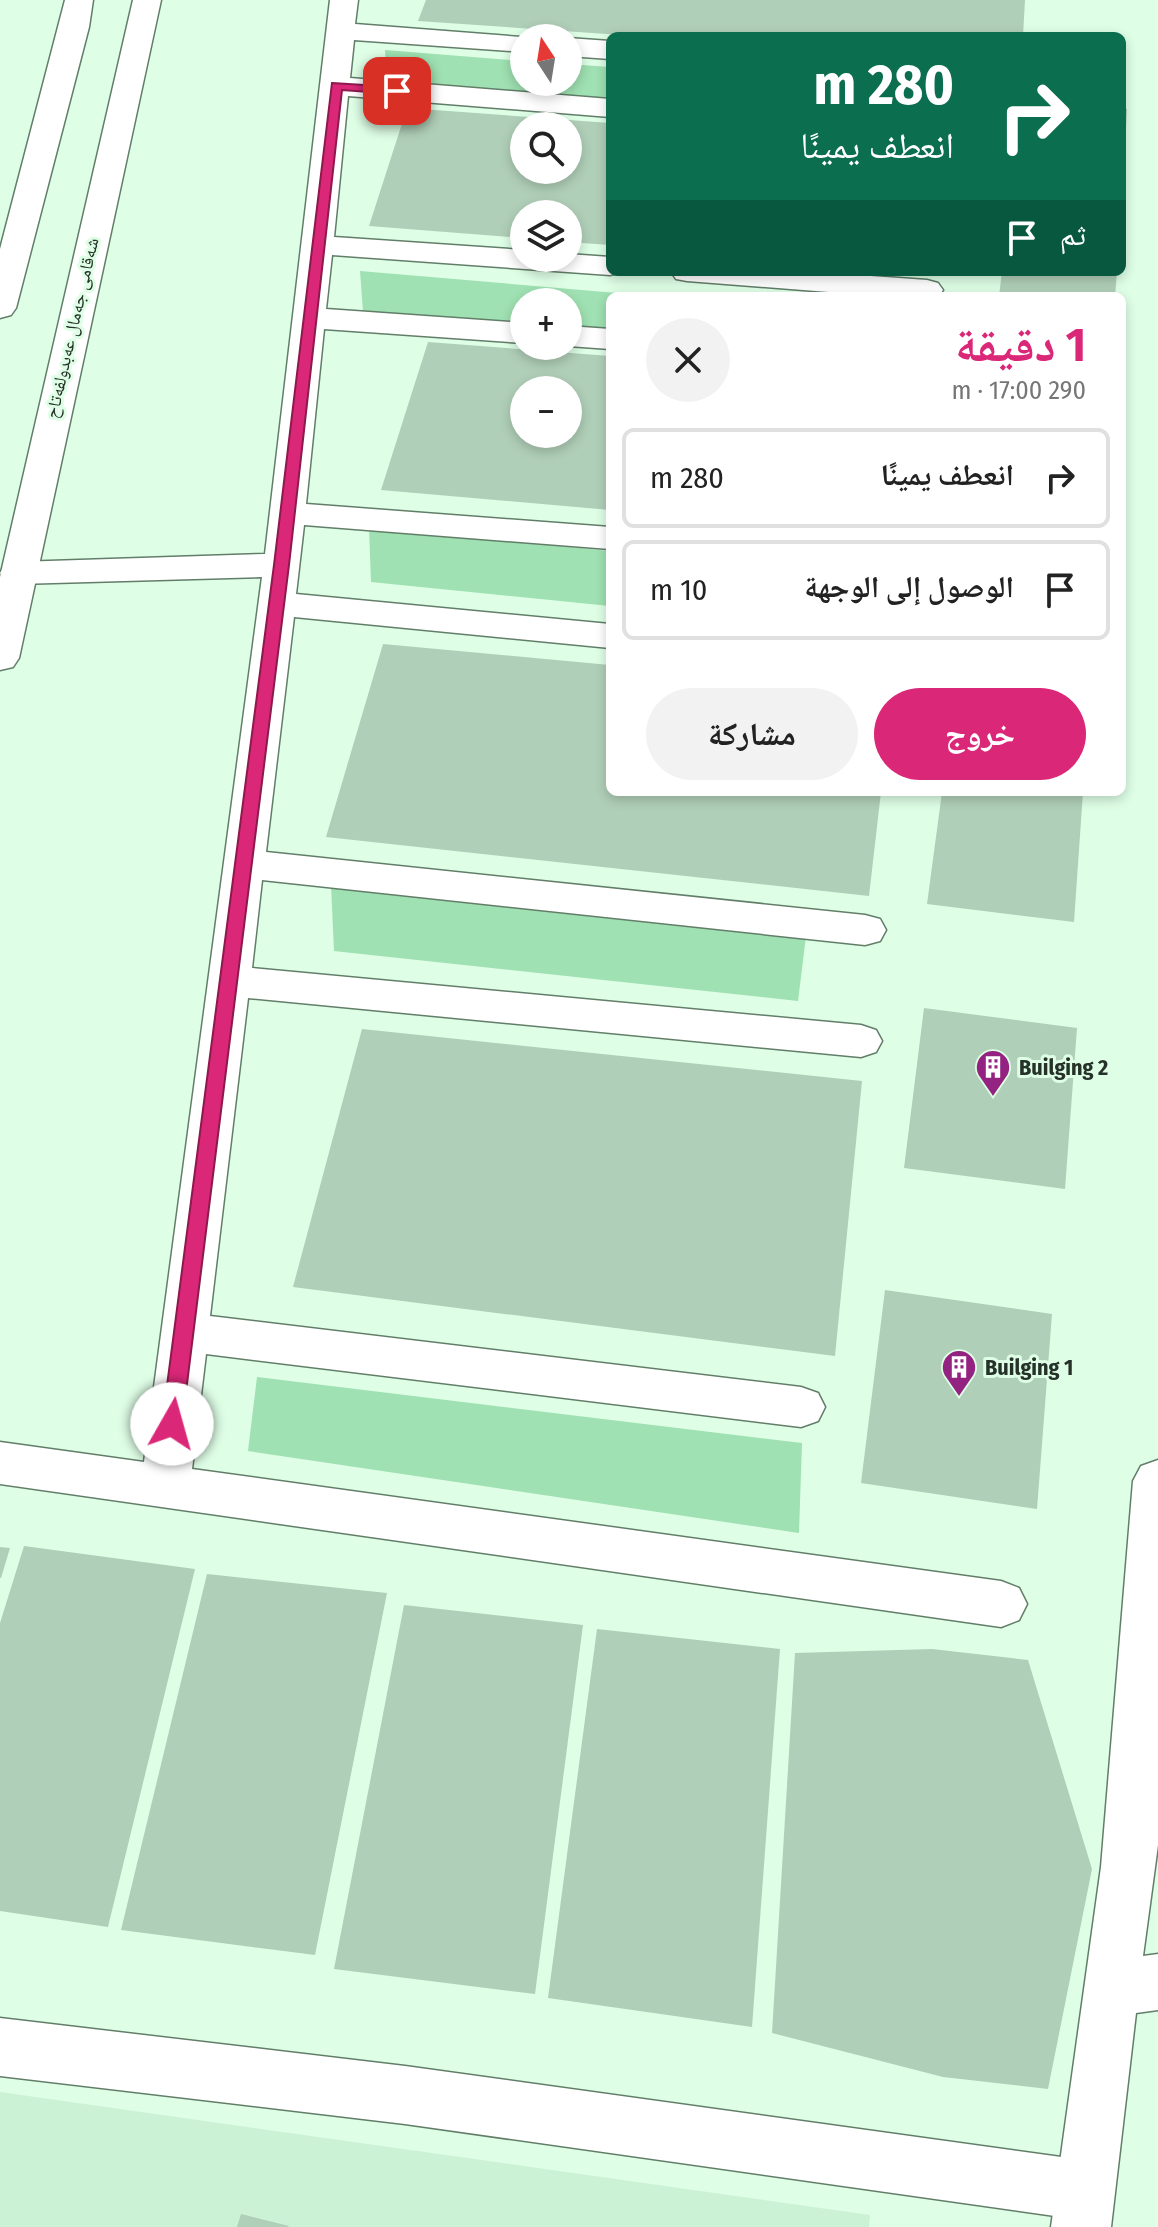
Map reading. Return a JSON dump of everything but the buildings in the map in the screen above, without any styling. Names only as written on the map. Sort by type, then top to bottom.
[{"type":"street","points":[[0,308],[79,0]]},
{"type":"street","name":"شەقامی جەمال عەبدولفەتاح","points":[[0,658],[147,0]]},
{"type":"street","points":[[165,1486],[279,584],[343,15],[510,42]]},
{"type":"street","points":[[582,48],[606,50]]},
{"type":"street","points":[[336,86],[606,108]]},
{"type":"street","points":[[318,245],[606,266]]},
{"type":"street","points":[[740,276],[927,290]]},
{"type":"street","points":[[310,318],[510,332]]},
{"type":"street","points":[[582,337],[606,339]]},
{"type":"street","points":[[287,513],[606,538]]},
{"type":"street","points":[[18,573],[279,584],[606,635]]},
{"type":"street","points":[[243,864],[865,930]]},
{"type":"street","points":[[229,981],[861,1041]]},
{"type":"street","points":[[184,1332],[801,1407]]},
{"type":"street","points":[[0,1463],[1001,1604]]},
{"type":"street","points":[[0,2047],[405,2095],[1082,2208],[1134,1985],[1144,1865],[1158,1481]]},
{"type":"shaded area","points":[[0,2092],[870,2215],[869,2227],[0,2227]]},
{"type":"green space","points":[[385,50],[510,60],[510,91],[387,83]]},
{"type":"green space","points":[[582,65],[606,67],[606,98],[580,96]]},
{"type":"green space","points":[[360,271],[559,288],[510,288],[510,324],[363,312]]},
{"type":"green space","points":[[582,290],[606,292],[606,332],[582,329]]},
{"type":"green space","points":[[369,527],[606,551],[606,606],[371,582]]},
{"type":"green space","points":[[331,885],[806,936],[798,1001],[334,951]]},
{"type":"green space","points":[[257,1377],[802,1443],[799,1533],[248,1451]]},
{"type":"place","name":"Builging 2","points":[[993,1098]]},
{"type":"place","name":"Builging 1","points":[[959,1398]]},
{"type":"route","points":[[172,1424],[282,565],[336,86],[397,91]]}]
